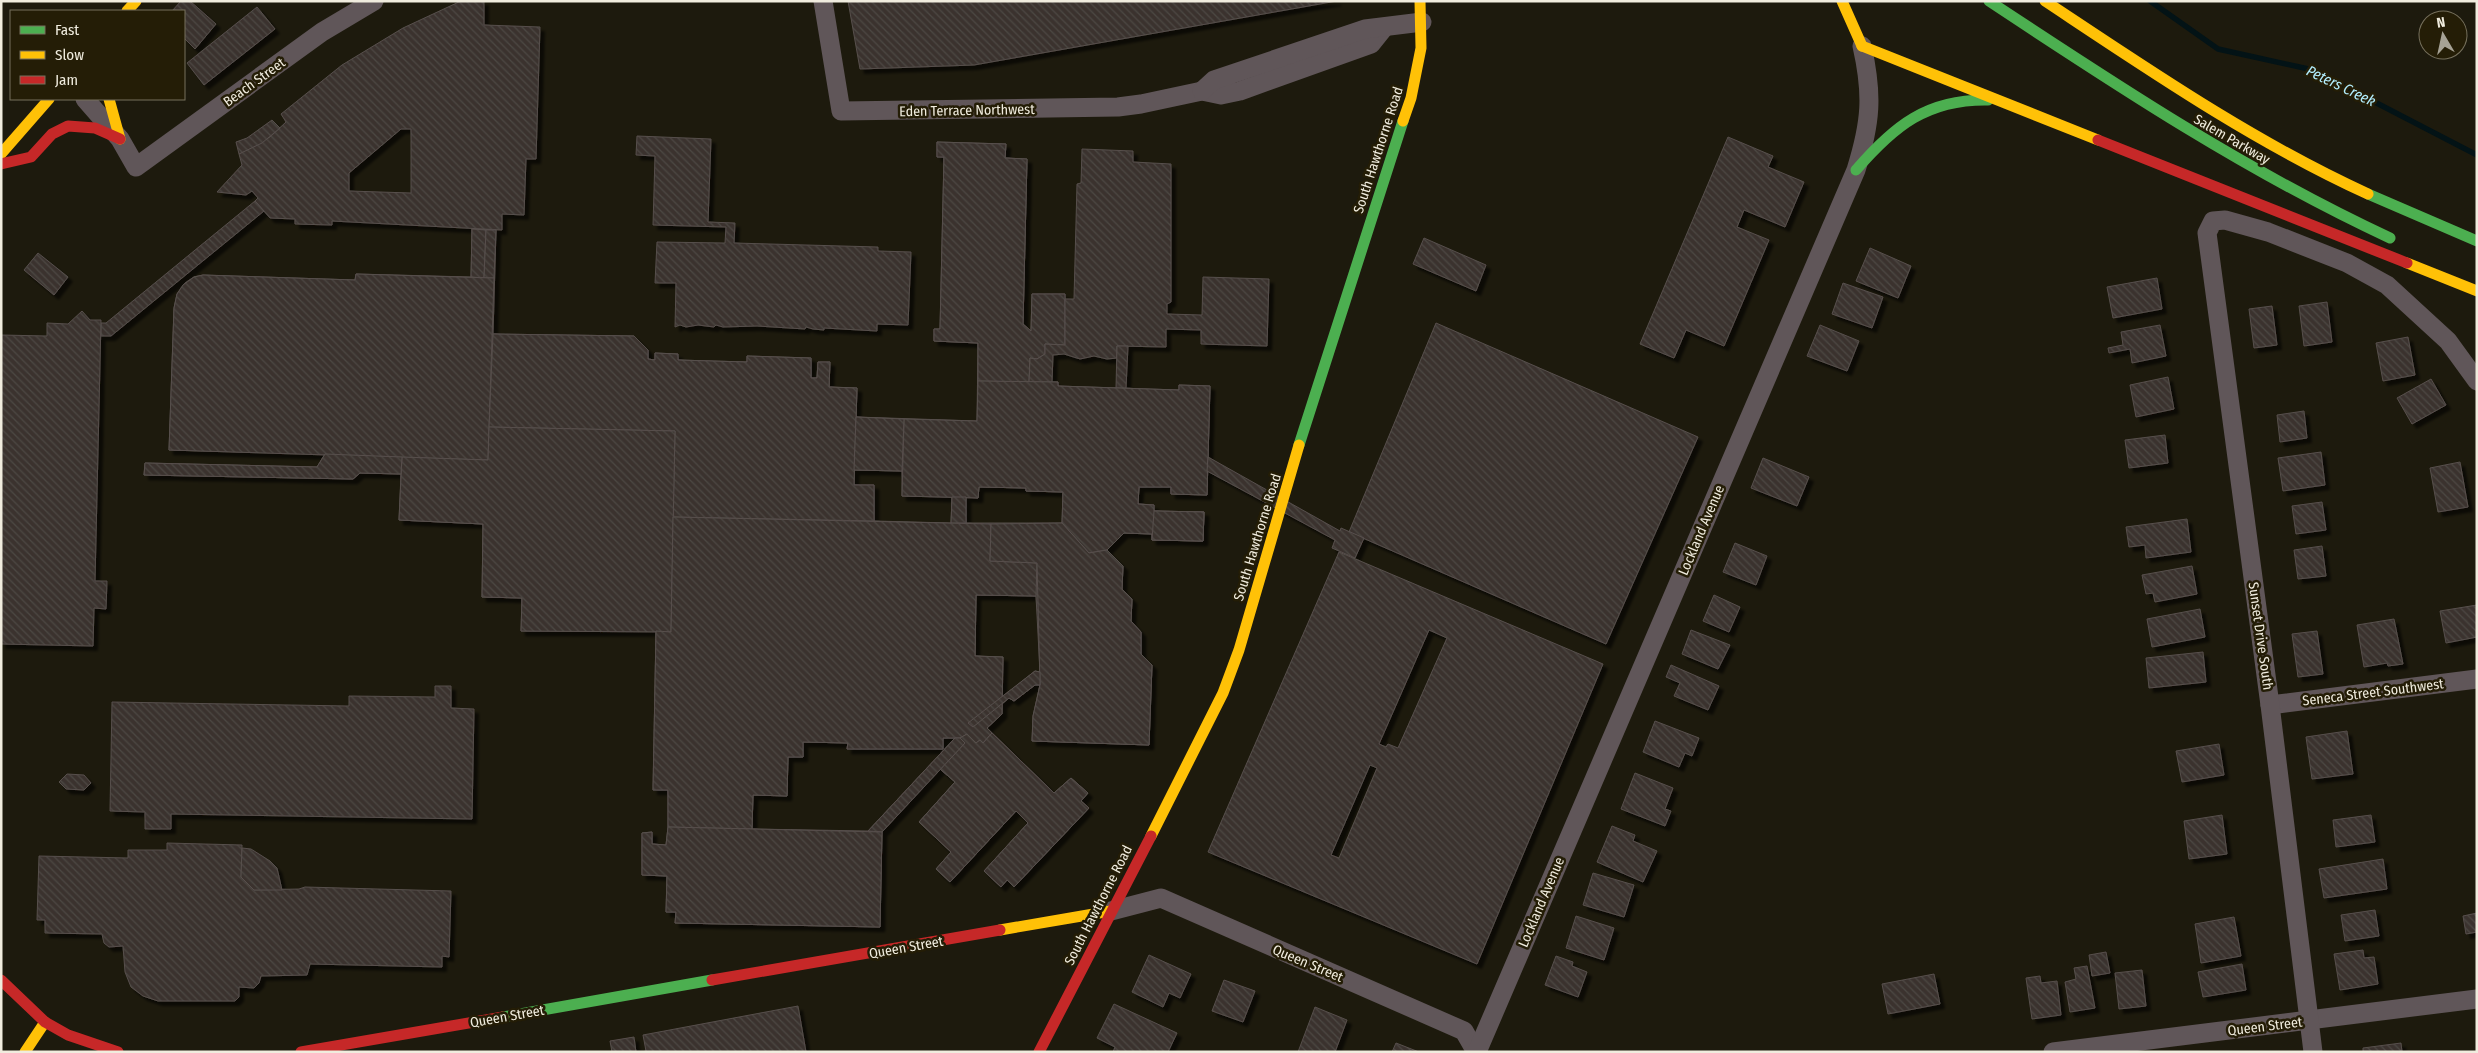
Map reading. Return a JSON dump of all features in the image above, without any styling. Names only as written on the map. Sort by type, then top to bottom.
[{"type":"main road","name":"South Hawthorne Road","points":[[1039,1052],[1205,732],[1239,650],[1312,400],[1408,107],[1417,74],[1422,22],[1420,1]]},
{"type":"main road","name":"Lockland Avenue","points":[[1842,1],[1862,46]]},
{"type":"main road","name":"Salem Parkway","points":[[1989,1],[2157,112],[2218,148],[2327,209],[2402,243]]},
{"type":"main road","name":"Salem Parkway","points":[[2046,1],[2182,91],[2296,158],[2390,204],[2477,240]]},
{"type":"main road","points":[[2082,12],[2096,35]]},
{"type":"main road","points":[[1862,46],[2477,291]]},
{"type":"main road","points":[[1,154],[48,100]]},
{"type":"main road","points":[[110,100],[120,139]]},
{"type":"main road","points":[[1856,170],[1888,134],[1916,115],[1948,103],[1966,100],[2000,101]]},
{"type":"main road","points":[[1,164],[30,157],[53,132],[64,126],[82,125],[106,130],[120,139]]},
{"type":"main road","name":"Queen Street","points":[[301,1052],[1111,910]]},
{"type":"main road","points":[[1,980],[45,1022],[68,1035],[118,1052]]},
{"type":"main road","points":[[25,1052],[45,1022]]},
{"type":"street","name":"Beach Street","points":[[120,139],[136,167],[322,32],[374,1]]},
{"type":"street","name":"Eden Terrace Northwest","points":[[823,1],[841,111],[1118,107],[1202,91],[1221,95],[1240,91],[1371,44],[1383,28],[1422,22]]},
{"type":"street","name":"Lockland Avenue","points":[[1476,1052],[1856,170],[1869,118],[1870,95],[1862,46]]},
{"type":"street","points":[[86,100],[120,139]]},
{"type":"street","name":"Sunset Drive South","points":[[2313,1052],[2270,705],[2207,233],[2213,221],[2225,220],[2268,232],[2347,263],[2388,285],[2448,341],[2477,381]]},
{"type":"street","name":"Seneca Street Southwest","points":[[2270,705],[2477,679]]},
{"type":"street","name":"Queen Street","points":[[1111,910],[1161,898],[1464,1031],[1476,1052]]},
{"type":"street","name":"Queen Street","points":[[2052,1052],[2477,999]]},
{"type":"building","points":[[181,1],[190,1],[216,24],[195,49],[185,39],[185,10],[173,10]]},
{"type":"building","points":[[461,1],[484,1],[484,25],[540,27],[536,159],[526,159],[524,215],[502,214],[502,230],[332,221],[332,225],[295,224],[295,219],[270,218],[255,201],[258,198],[252,191],[246,195],[217,192],[242,165],[239,154],[270,137],[286,122],[281,114],[342,65],[403,28]],"holes":[[[401,129],[411,129],[411,193],[349,191],[349,173]]]},
{"type":"building","points":[[848,1],[1337,1],[974,65],[860,69]]},
{"type":"building","points":[[257,7],[275,29],[204,85],[187,63]]},
{"type":"building","points":[[272,120],[280,128],[262,143],[239,154],[236,142],[247,138]]},
{"type":"building","points":[[637,136],[711,139],[708,222],[735,223],[734,243],[878,247],[878,251],[911,252],[908,325],[877,324],[877,331],[824,328],[824,330],[806,327],[805,329],[757,326],[723,327],[716,325],[714,327],[698,325],[686,327],[680,325],[675,327],[676,283],[655,283],[657,242],[725,243],[726,227],[653,225],[655,156],[636,155]]},
{"type":"building","points":[[1728,137],[1773,156],[1768,167],[1804,182],[1785,227],[1744,210],[1737,227],[1769,240],[1724,346],[1686,330],[1674,358],[1640,344]]},
{"type":"building","points":[[937,142],[1006,144],[1005,158],[1027,159],[1023,324],[1031,331],[1032,294],[1065,294],[1065,345],[1045,344],[1045,354],[1037,359],[1030,358],[1029,382],[1058,382],[1058,386],[1179,390],[1179,385],[1210,386],[1207,495],[1171,494],[1171,487],[1139,487],[1138,504],[1154,505],[1154,511],[1204,512],[1203,541],[1152,540],[1152,534],[1124,533],[1107,550],[1123,566],[1122,589],[1132,599],[1131,621],[1141,632],[1141,654],[1152,665],[1149,745],[1032,741],[1033,716],[1040,685],[1035,685],[1014,701],[1009,698],[1002,704],[1002,714],[987,728],[1054,793],[1071,778],[1088,793],[1081,801],[1089,808],[1014,887],[1007,880],[1001,887],[984,871],[1028,823],[1016,811],[950,882],[936,869],[951,852],[919,822],[955,782],[940,769],[882,832],[880,927],[675,923],[676,912],[666,912],[667,876],[642,875],[642,833],[652,832],[652,844],[666,845],[668,827],[668,790],[653,790],[656,631],[521,631],[522,598],[482,597],[483,524],[399,520],[401,474],[360,473],[353,479],[144,475],[145,463],[317,467],[325,454],[169,450],[174,308],[177,294],[185,283],[194,277],[203,275],[355,280],[356,274],[471,277],[472,229],[496,230],[493,334],[634,336],[648,350],[648,359],[655,360],[655,353],[678,354],[678,360],[747,362],[747,356],[811,358],[811,378],[817,378],[818,362],[830,362],[829,387],[857,388],[856,417],[977,421],[978,343],[934,341],[934,329],[940,329],[944,157],[937,157]],"holes":[[[854,470],[902,471],[902,496],[952,497],[951,523],[874,521],[874,485],[854,485]],[[979,487],[1026,488],[1026,491],[1063,492],[1062,523],[966,523],[966,497],[978,498]],[[976,595],[1036,596],[1040,672],[1035,671],[1002,697],[1003,657],[975,656]],[[1002,697],[1002,704],[973,727],[968,723]],[[943,738],[955,738],[868,831],[752,829],[753,795],[787,796],[788,757],[803,757],[803,742],[848,743],[847,749],[943,749]]]},
{"type":"building","points":[[937,142],[1006,144],[1005,158],[1027,159],[1023,324],[1031,331],[1032,294],[1065,294],[1065,345],[1045,344],[1045,354],[1037,359],[1030,358],[1029,382],[978,381],[978,343],[934,341],[934,329],[940,329],[944,157],[937,157]]},
{"type":"building","points":[[1082,149],[1133,151],[1133,162],[1171,164],[1171,302],[1167,304],[1167,314],[1202,315],[1203,277],[1269,279],[1267,346],[1201,344],[1201,330],[1166,329],[1166,347],[1117,346],[1117,358],[1107,359],[1094,356],[1080,359],[1064,354],[1053,355],[1052,382],[1029,382],[1030,358],[1037,359],[1045,354],[1045,344],[1065,345],[1065,299],[1074,299],[1077,184],[1081,183]]},
{"type":"building","points":[[255,201],[264,211],[111,336],[101,336],[101,323],[106,323]]},
{"type":"building","points":[[472,229],[486,230],[484,278],[471,277]]},
{"type":"building","points":[[486,230],[496,230],[494,278],[484,278]]},
{"type":"building","points":[[1424,238],[1486,265],[1476,291],[1413,264]]},
{"type":"building","points":[[1870,248],[1911,266],[1898,298],[1856,281]]},
{"type":"building","points":[[38,253],[68,277],[54,295],[24,270]]},
{"type":"building","points":[[356,274],[494,278],[488,460],[169,450],[174,308],[177,294],[183,285],[194,277],[203,275],[355,280]]},
{"type":"building","points":[[2157,278],[2162,309],[2113,318],[2107,287]]},
{"type":"building","points":[[1843,283],[1883,297],[1872,328],[1832,314]]},
{"type":"building","points":[[2327,302],[2332,342],[2304,346],[2299,306]]},
{"type":"building","points":[[2272,306],[2277,345],[2254,348],[2249,309]]},
{"type":"building","points":[[82,311],[90,320],[101,320],[95,581],[107,581],[106,609],[94,608],[93,646],[1,644],[1,335],[47,336],[47,323],[68,324]]},
{"type":"building","points":[[1436,323],[1698,437],[1606,644],[1349,532]]},
{"type":"building","points":[[1820,325],[1859,341],[1847,371],[1807,356]]},
{"type":"building","points":[[2160,325],[2166,356],[2132,363],[2130,349],[2109,353],[2108,348],[2123,345],[2121,332]]},
{"type":"building","points":[[493,334],[634,336],[648,350],[648,359],[655,360],[655,353],[678,354],[678,360],[747,362],[747,356],[811,358],[811,378],[817,378],[818,362],[830,362],[829,387],[857,388],[854,485],[874,485],[874,521],[673,517],[675,431],[489,427]]},
{"type":"building","points":[[2408,337],[2415,375],[2383,381],[2376,343]]},
{"type":"building","points":[[1117,346],[1128,346],[1126,388],[1116,388]]},
{"type":"building","points":[[2168,377],[2174,409],[2136,417],[2130,385]]},
{"type":"building","points":[[2431,379],[2446,405],[2412,424],[2397,398]]},
{"type":"building","points":[[978,381],[1058,382],[1058,386],[1179,390],[1179,385],[1210,386],[1207,495],[1171,494],[1171,487],[1139,487],[1138,504],[1154,505],[1154,511],[1204,512],[1203,541],[1152,540],[1152,534],[1124,533],[1107,550],[1089,553],[1062,523],[1063,492],[1026,491],[1026,488],[979,487],[978,498],[902,496],[904,419],[977,421]]},
{"type":"building","points":[[2304,411],[2307,438],[2280,442],[2277,415]]},
{"type":"building","points":[[856,417],[904,419],[902,471],[854,470]]},
{"type":"building","points":[[489,427],[675,431],[671,632],[521,631],[522,598],[482,597],[483,524],[399,520],[402,457],[488,460]]},
{"type":"building","points":[[2165,435],[2168,463],[2129,468],[2125,440]]},
{"type":"building","points":[[2321,452],[2325,485],[2283,491],[2278,458]]},
{"type":"building","points":[[325,454],[402,457],[401,474],[360,473],[353,479],[144,475],[145,463],[317,467]]},
{"type":"building","points":[[1208,457],[1340,531],[1341,528],[1364,538],[1355,558],[1332,548],[1335,540],[1207,471]]},
{"type":"building","points":[[1763,458],[1809,477],[1797,506],[1751,488]]},
{"type":"building","points":[[2460,462],[2468,507],[2438,512],[2430,468]]},
{"type":"building","points":[[952,497],[966,497],[966,523],[951,523]]},
{"type":"building","points":[[2322,502],[2326,530],[2296,534],[2292,506]]},
{"type":"building","points":[[1154,511],[1204,512],[1203,541],[1152,540]]},
{"type":"building","points":[[673,517],[991,524],[990,561],[1037,563],[1036,596],[976,595],[975,656],[1003,657],[1002,714],[987,728],[992,733],[983,743],[980,740],[976,743],[967,734],[960,738],[943,738],[943,749],[847,749],[848,743],[803,742],[803,757],[788,757],[787,796],[753,795],[752,829],[668,827],[668,790],[653,790],[656,631],[671,632]]},
{"type":"building","points":[[2187,519],[2191,552],[2146,558],[2145,545],[2129,547],[2126,527]]},
{"type":"building","points":[[1062,523],[1089,553],[1107,550],[1123,566],[1122,589],[1132,599],[1131,621],[1141,632],[1141,654],[1152,665],[1149,745],[1032,741],[1033,716],[1040,685],[1037,563],[990,561],[991,524]]},
{"type":"building","points":[[1735,543],[1767,556],[1756,585],[1723,572]]},
{"type":"building","points":[[2322,546],[2326,576],[2298,579],[2294,550]]},
{"type":"building","points":[[1339,552],[1603,664],[1477,964],[1208,852]],"holes":[[[1429,630],[1447,638],[1398,748],[1388,744],[1386,747],[1379,744]],[[1370,765],[1377,768],[1339,858],[1331,855]]]},
{"type":"building","points":[[2192,566],[2197,594],[2155,602],[2153,593],[2146,594],[2142,575]]},
{"type":"building","points":[[1714,595],[1740,607],[1729,632],[1703,621]]},
{"type":"building","points":[[2477,605],[2477,637],[2446,643],[2440,611]]},
{"type":"building","points":[[2200,609],[2205,637],[2152,647],[2147,619]]},
{"type":"building","points":[[2394,619],[2403,664],[2388,666],[2387,663],[2364,667],[2357,625]]},
{"type":"building","points":[[1691,630],[1730,645],[1718,669],[1682,654]]},
{"type":"building","points":[[2317,631],[2323,674],[2298,677],[2292,634]]},
{"type":"building","points":[[2203,652],[2206,682],[2149,688],[2146,658]]},
{"type":"building","points":[[1671,665],[1719,686],[1708,710],[1674,696],[1680,683],[1666,677]]},
{"type":"building","points":[[1035,671],[1040,672],[1040,685],[1035,685],[1014,701],[1009,698],[973,727],[968,723]]},
{"type":"building","points":[[435,686],[451,686],[451,708],[474,709],[472,819],[171,814],[171,829],[145,829],[145,812],[110,811],[112,702],[349,706],[349,696],[435,697]]},
{"type":"building","points":[[1655,721],[1699,738],[1692,756],[1685,753],[1679,767],[1643,752]]},
{"type":"building","points":[[2347,731],[2353,774],[2312,779],[2306,737]]},
{"type":"building","points":[[992,733],[1054,793],[1071,778],[1088,793],[1081,801],[1089,808],[1014,887],[1007,880],[1001,887],[984,871],[1028,823],[1016,811],[950,882],[936,869],[951,852],[919,822],[955,782],[940,769],[965,743],[960,738],[967,734],[976,743],[980,740],[983,743]]},
{"type":"building","points":[[955,738],[960,738],[965,743],[882,832],[868,831]]},
{"type":"building","points":[[2219,744],[2224,775],[2182,782],[2176,751]]},
{"type":"building","points":[[1635,773],[1673,788],[1665,809],[1671,811],[1665,826],[1621,809]]},
{"type":"building","points":[[67,774],[84,775],[91,783],[84,790],[66,789],[59,782]]},
{"type":"building","points":[[2222,815],[2227,854],[2189,859],[2184,821]]},
{"type":"building","points":[[2371,815],[2375,842],[2336,847],[2333,820]]},
{"type":"building","points":[[1612,826],[1635,835],[1633,841],[1657,851],[1643,882],[1597,862]]},
{"type":"building","points":[[668,827],[882,832],[880,927],[675,923],[676,912],[666,912],[667,876],[642,875],[642,833],[652,832],[652,844],[666,845]]},
{"type":"building","points":[[167,843],[242,845],[241,877],[254,890],[299,889],[305,887],[451,891],[449,957],[442,956],[442,967],[310,964],[307,975],[261,976],[259,983],[254,988],[239,987],[239,997],[235,1001],[158,1001],[143,996],[131,987],[125,972],[123,946],[109,947],[104,943],[102,934],[45,933],[45,920],[37,920],[39,856],[128,858],[128,850],[167,850]]},
{"type":"building","points":[[242,848],[251,849],[270,861],[277,868],[282,890],[254,890],[241,877]]},
{"type":"building","points":[[2383,859],[2387,889],[2324,898],[2319,869]]},
{"type":"building","points":[[1593,873],[1634,885],[1624,917],[1583,905]]},
{"type":"building","points":[[2375,910],[2379,936],[2345,941],[2341,915]]},
{"type":"building","points":[[2477,913],[2477,932],[2466,934],[2463,916]]},
{"type":"building","points":[[1576,916],[1614,928],[1604,960],[1566,948]]},
{"type":"building","points":[[2234,917],[2241,956],[2201,963],[2195,924]]},
{"type":"building","points":[[2363,950],[2364,958],[2374,957],[2378,984],[2340,990],[2334,954]]},
{"type":"building","points":[[2106,952],[2110,973],[2092,976],[2089,955]]},
{"type":"building","points":[[1149,955],[1191,974],[1180,998],[1169,993],[1163,1007],[1132,992]]},
{"type":"building","points":[[1556,956],[1573,962],[1572,966],[1587,972],[1578,997],[1545,985]]},
{"type":"building","points":[[2242,964],[2246,990],[2203,997],[2198,972]]},
{"type":"building","points":[[2087,966],[2095,1008],[2070,1012],[2065,982],[2076,979],[2074,968]]},
{"type":"building","points":[[2142,970],[2146,1006],[2119,1009],[2115,973]]},
{"type":"building","points":[[1934,974],[1940,1004],[1888,1014],[1882,984]]},
{"type":"building","points":[[2040,976],[2041,983],[2057,981],[2061,1015],[2032,1019],[2026,978]]},
{"type":"building","points":[[1224,980],[1255,991],[1243,1022],[1212,1011]]},
{"type":"building","points":[[1114,1004],[1177,1033],[1168,1052],[1113,1052],[1115,1047],[1097,1038]]},
{"type":"building","points":[[798,1006],[806,1052],[641,1052],[646,1051],[643,1035]]},
{"type":"building","points":[[1315,1007],[1347,1020],[1335,1052],[1298,1052]]},
{"type":"building","points":[[634,1037],[636,1052],[612,1052],[610,1041]]},
{"type":"building","points":[[1396,1043],[1419,1052],[1392,1052]]},
{"type":"building","points":[[2401,1043],[2402,1052],[2363,1052],[2363,1048]]},
{"type":"waterway","name":"Peters Creek","points":[[2150,1],[2218,49],[2313,70],[2477,155]]},
{"type":"traffic: fast","points":[[1989,1],[2087,65],[2235,157],[2337,212],[2390,238]]},
{"type":"traffic: fast","points":[[1856,170],[1884,140],[1913,118],[1947,104],[1988,100]]},
{"type":"traffic: fast","points":[[1299,445],[1403,121]]},
{"type":"traffic: fast","points":[[2368,194],[2477,241]]},
{"type":"traffic: fast","points":[[503,1017],[712,980]]},
{"type":"traffic: slow","points":[[128,10],[136,1]]},
{"type":"traffic: slow","points":[[1403,121],[1411,98],[1421,48],[1420,1]]},
{"type":"traffic: slow","points":[[1842,1],[1862,46]]},
{"type":"traffic: slow","points":[[2045,1],[2163,79],[2243,128],[2284,152],[2368,194]]},
{"type":"traffic: slow","points":[[1862,46],[2098,140]]},
{"type":"traffic: slow","points":[[1,154],[48,100]]},
{"type":"traffic: slow","points":[[109,100],[120,139]]},
{"type":"traffic: slow","points":[[2407,263],[2477,291]]},
{"type":"traffic: slow","points":[[1151,836],[1223,693],[1239,650],[1299,445]]},
{"type":"traffic: slow","points":[[1000,930],[1111,911]]},
{"type":"traffic: slow","points":[[25,1052],[45,1022]]},
{"type":"traffic: jam","points":[[1,164],[31,157],[52,134],[68,126],[95,128],[120,139]]},
{"type":"traffic: jam","points":[[2098,140],[2407,263]]},
{"type":"traffic: jam","points":[[1039,1052],[1151,836]]},
{"type":"traffic: jam","points":[[712,980],[1000,930]]},
{"type":"traffic: jam","points":[[1,980],[45,1022],[68,1035],[118,1052]]},
{"type":"traffic: jam","points":[[301,1052],[503,1017]]}]
